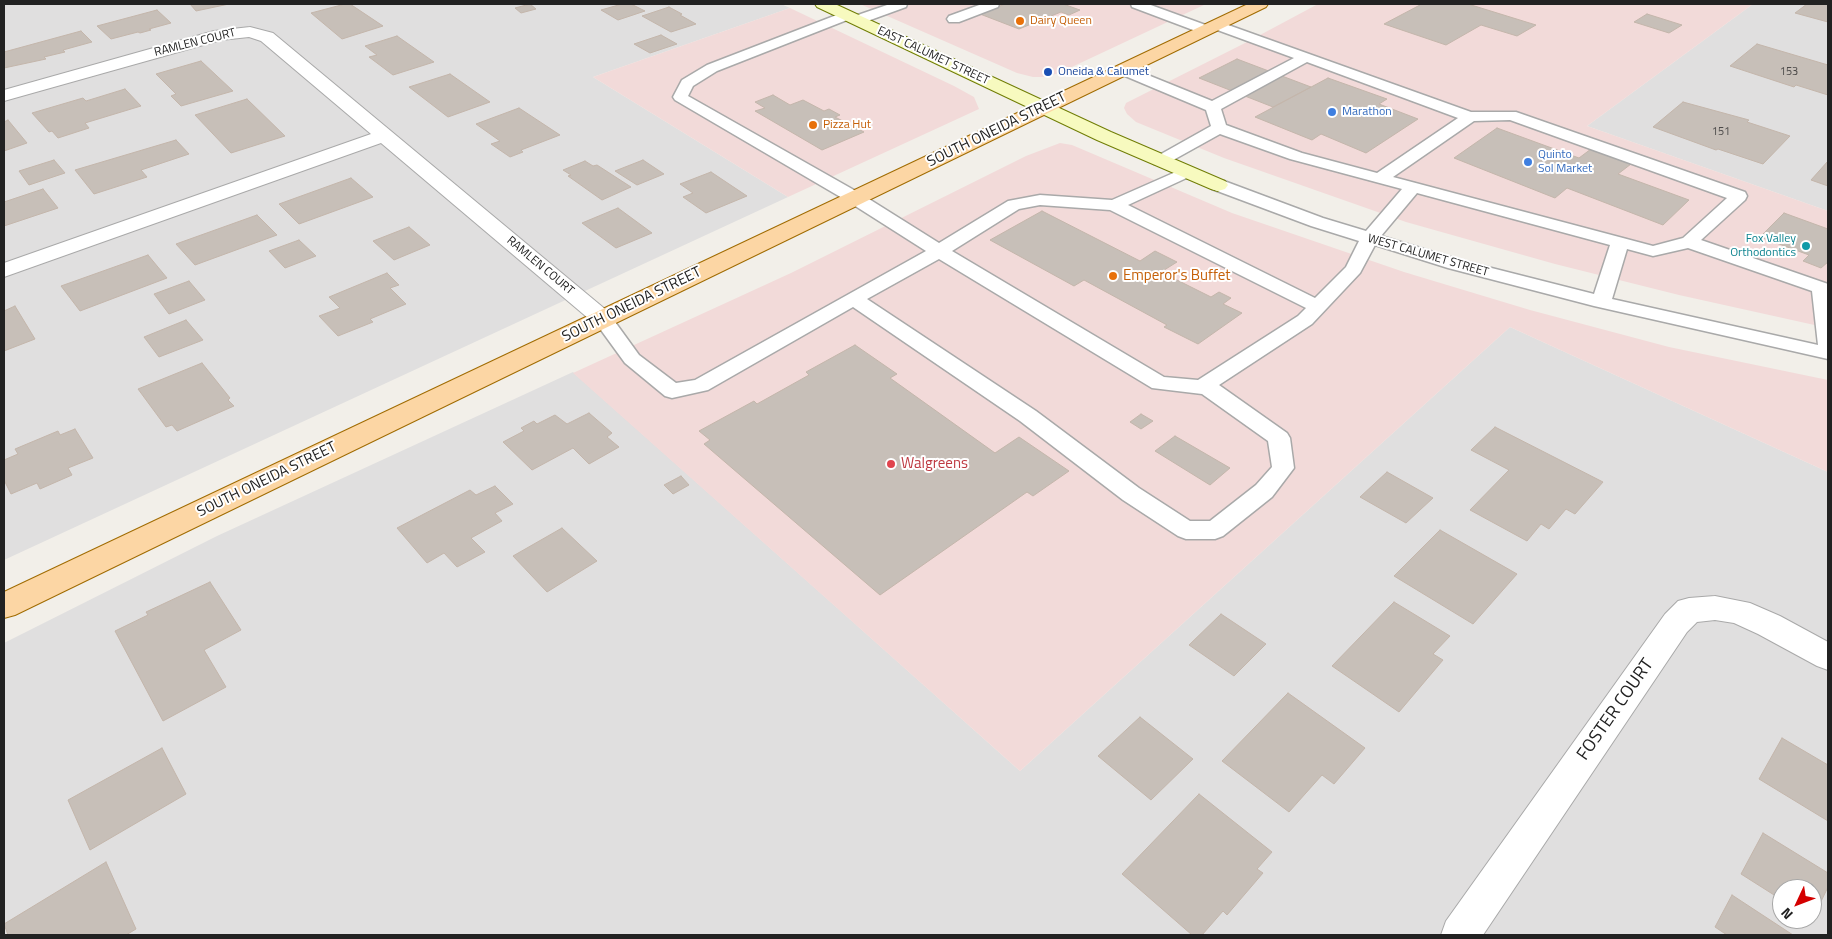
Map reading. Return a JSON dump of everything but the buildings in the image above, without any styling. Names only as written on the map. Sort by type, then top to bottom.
[{"type":"main road","name":"EAST CALUMET STREET","points":[[823,4],[1044,107]]},
{"type":"main road","name":"SOUTH ONEIDA STREET","points":[[4,606],[1260,4]]},
{"type":"main road","name":"WEST CALUMET STREET","points":[[1044,107],[1160,161],[1218,185]]},
{"type":"street","name":"RAMLEN COURT","points":[[4,96],[220,35],[250,32],[267,37],[603,319]]},
{"type":"street","points":[[4,270],[384,136]]},
{"type":"street","name":"FOSTER COURT","points":[[1460,935],[1676,622],[1689,610],[1715,608],[1739,612],[1769,625],[1828,657]]},
{"type":"lane","points":[[901,4],[852,17],[712,68],[686,83],[680,97],[855,198],[939,251],[1159,383],[1202,387],[1305,320],[1354,270],[1369,239],[1412,188]]},
{"type":"lane","points":[[954,19],[993,4]]},
{"type":"lane","points":[[1136,4],[1306,57],[1470,117],[1511,114],[1739,196],[1689,242],[1654,251],[1296,156],[1219,128],[1160,161]]},
{"type":"lane","points":[[1213,107],[1306,57]]},
{"type":"lane","points":[[1122,70],[1213,107]]},
{"type":"lane","points":[[1213,107],[1219,128]]},
{"type":"lane","points":[[1379,179],[1470,117]]},
{"type":"lane","points":[[1114,205],[1187,172]]},
{"type":"lane","name":"WEST CALUMET STREET","points":[[1218,185],[1300,216],[1369,239],[1601,302],[1828,353]]},
{"type":"lane","points":[[603,319],[632,359],[672,391],[701,385],[939,251],[1014,205],[1040,200],[1114,205],[1318,307]]},
{"type":"lane","points":[[1601,302],[1620,242]]},
{"type":"lane","points":[[1689,242],[1821,288],[1828,346]]},
{"type":"lane","points":[[854,299],[1028,416],[1131,494],[1186,530],[1214,530],[1264,492],[1283,468],[1279,438],[1204,385]]},
{"type":"shaded area","points":[[4,4],[781,4],[790,8],[593,77],[788,197],[4,560]]},
{"type":"shaded area","points":[[860,4],[1206,4],[1059,73],[1045,77],[1033,77],[1017,73]]},
{"type":"shaded area","points":[[1318,4],[1753,4],[1587,126],[1828,211],[1828,328],[1679,295],[1555,264],[1406,222],[1224,158],[1136,122],[1127,114],[1124,108],[1126,103]]},
{"type":"shaded area","points":[[1753,4],[1828,4],[1828,211],[1587,126]]},
{"type":"shaded area","points":[[790,8],[954,86],[974,97],[979,109],[788,197],[593,77]]},
{"type":"shaded area","points":[[1060,143],[1072,145],[1232,213],[1404,272],[1530,310],[1669,347],[1828,380],[1828,472],[1510,327],[1020,771],[573,373],[791,273],[1026,156]]},
{"type":"shaded area","points":[[1510,327],[1828,472],[1828,935],[4,935],[4,643],[217,536],[573,372],[1020,771]]},
{"type":"place","name":"Dairy Queen","points":[[1020,21]]},
{"type":"place","name":"Oneida & Calumet","points":[[1048,72]]},
{"type":"place","name":"Marathon","points":[[1332,112]]},
{"type":"place","name":"Pizza Hut","points":[[813,125]]},
{"type":"place","name":"Quinto Sol Market","points":[[1528,162]]},
{"type":"place","name":"Fox Valley Orthodontics","points":[[1806,246]]},
{"type":"place","name":"Emperor's Buffet","points":[[1113,276]]},
{"type":"place","name":"Walgreens","points":[[891,464]]}]
